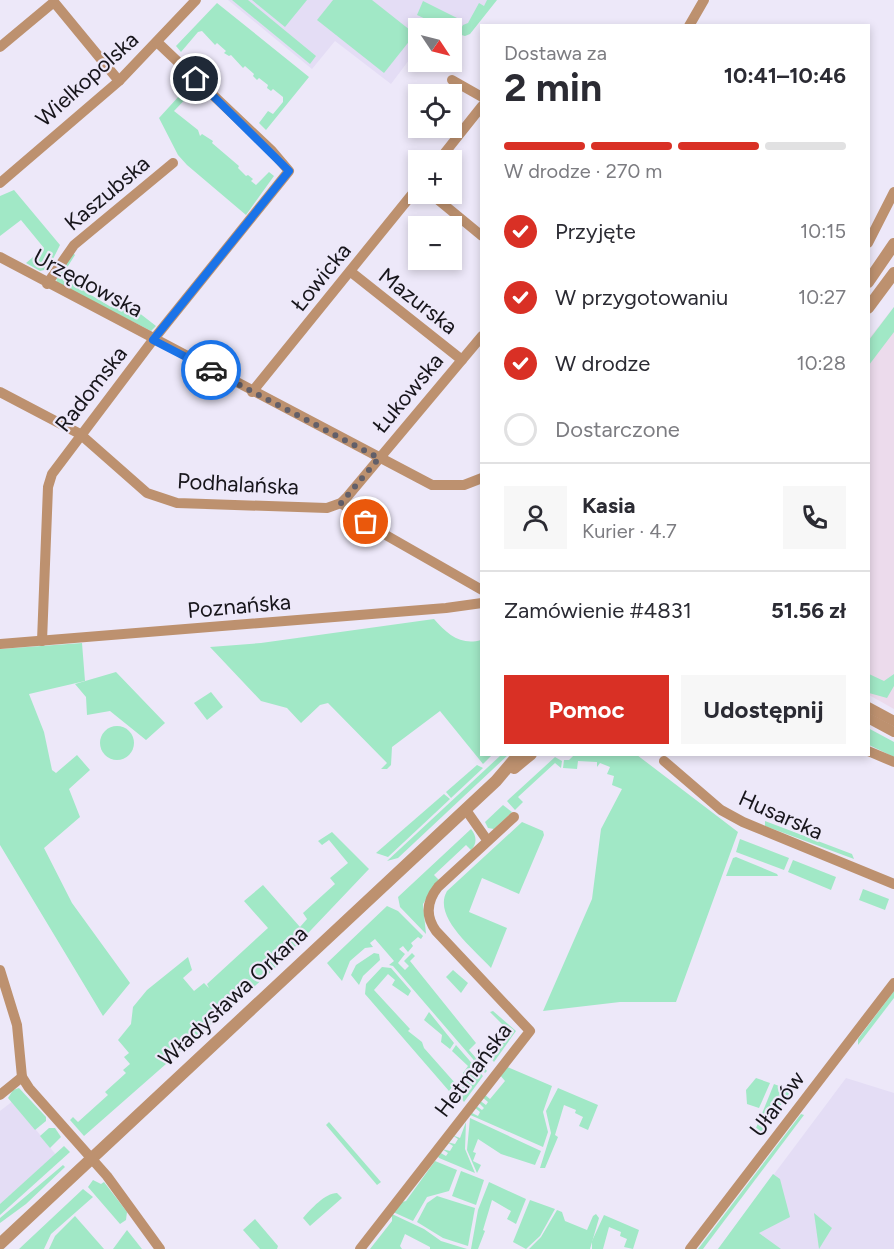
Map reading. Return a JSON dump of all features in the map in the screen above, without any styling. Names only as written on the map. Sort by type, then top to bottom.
[{"type":"street","points":[[690,24],[704,0]]},
{"type":"street","points":[[0,47],[54,1],[119,81]]},
{"type":"street","name":"Wielkopolska","points":[[0,183],[119,81],[157,42],[190,2]]},
{"type":"street","name":"Radomska","points":[[42,641],[48,487],[52,474],[153,340],[289,171],[272,151],[157,42]]},
{"type":"street","points":[[452,80],[480,96]]},
{"type":"street","points":[[448,150],[480,109]]},
{"type":"street","name":"Kaszubska","points":[[47,284],[74,245],[173,163]]},
{"type":"street","points":[[870,239],[894,192]]},
{"type":"street","name":"Łowicka","points":[[252,392],[408,200]]},
{"type":"street","points":[[443,204],[480,234]]},
{"type":"street","points":[[870,279],[894,244]]},
{"type":"street","name":"Urzędowska","points":[[0,257],[153,340],[432,485],[464,485],[480,479]]},
{"type":"street","name":"Mazurska","points":[[351,272],[462,360]]},
{"type":"street","points":[[870,306],[894,273]]},
{"type":"street","name":"Łukowska","points":[[341,503],[480,338]]},
{"type":"street","name":"Podhalańska","points":[[0,392],[80,434],[147,493],[166,500],[318,508],[341,503]]},
{"type":"street","points":[[341,503],[384,534],[480,589]]},
{"type":"street","name":"Poznańska","points":[[0,644],[446,608],[480,603]]},
{"type":"street","points":[[870,708],[894,721]]},
{"type":"street","points":[[870,719],[894,732]]},
{"type":"street","points":[[870,752],[894,762]]},
{"type":"street","name":"Władysława Orkana","points":[[0,1244],[466,810],[517,756]]},
{"type":"street","name":"Władysława Orkana","points":[[496,781],[528,756]]},
{"type":"street","name":"Husarska","points":[[664,761],[721,810],[743,822],[894,884]]},
{"type":"street","points":[[466,810],[487,840],[514,817]]},
{"type":"street","name":"Hetmańska","points":[[360,1249],[530,1031],[436,931],[429,917],[428,906],[436,889],[487,840]]},
{"type":"street","points":[[0,970],[17,1025],[22,1077],[91,1159],[160,1249]]},
{"type":"street","name":"Ułanów","points":[[690,1249],[894,982]]},
{"type":"street","points":[[0,1095],[22,1077]]},
{"type":"shaded area","points":[[228,0],[494,0],[466,35],[462,33],[462,18],[408,18],[408,61],[391,84],[335,41],[312,69]]},
{"type":"shaded area","points":[[894,307],[894,709],[870,696],[870,337]]},
{"type":"shaded area","points":[[846,1078],[894,1093],[894,1249],[718,1249]]},
{"type":"shaded area","points":[[13,1101],[56,1155],[0,1204],[0,1111]]},
{"type":"green space","points":[[232,0],[248,0],[316,56],[310,64]]},
{"type":"green space","points":[[252,0],[307,0],[285,27]]},
{"type":"green space","points":[[333,0],[372,0],[408,28],[408,43],[384,73],[317,20]]},
{"type":"green space","points":[[487,0],[497,0],[470,34],[462,35],[462,27],[468,23],[479,3],[484,6]]},
{"type":"green space","points":[[423,1],[457,18],[423,18],[417,15]]},
{"type":"green space","points":[[217,3],[309,77],[266,130],[259,123],[268,111],[273,114],[283,102],[283,97],[273,89],[271,91],[267,88],[268,85],[259,78],[257,80],[254,74],[245,66],[243,68],[231,55],[224,53],[226,51],[217,43],[215,45],[202,31],[198,32],[181,52],[176,46]]},
{"type":"green space","points":[[190,84],[195,89],[174,111],[198,130],[200,136],[202,134],[213,141],[212,143],[239,166],[238,168],[246,176],[253,179],[251,181],[256,185],[269,172],[274,176],[246,215],[178,155],[159,118]]},
{"type":"green space","points":[[14,190],[60,245],[48,269],[40,271],[26,263],[44,248],[21,220],[0,236],[0,196]]},
{"type":"green space","points":[[73,253],[75,255],[61,277],[111,307],[120,298],[156,326],[151,331],[57,283],[56,277]]},
{"type":"green space","points":[[894,307],[894,332],[870,364],[870,339]]},
{"type":"green space","points":[[434,619],[461,640],[480,640],[480,756],[491,756],[483,764],[440,711],[392,747],[391,765],[387,769],[381,769],[387,763],[328,703],[320,705],[301,723],[287,708],[261,701],[210,647],[261,643]]},
{"type":"green space","points":[[82,643],[85,681],[29,694],[44,732],[52,770],[56,773],[77,755],[90,770],[69,789],[80,817],[44,848],[72,903],[130,983],[103,1016],[0,845],[0,649]]},
{"type":"green space","points":[[116,672],[165,723],[146,740],[110,711],[87,715],[86,697],[75,684]]},
{"type":"green space","points":[[870,674],[884,681],[894,674],[894,686],[887,698],[870,693]]},
{"type":"green space","points":[[211,692],[223,707],[207,720],[194,703]]},
{"type":"green space","points":[[117,726],[129,731],[134,743],[129,755],[117,760],[105,755],[100,743],[105,731]]},
{"type":"green space","points":[[870,729],[894,742],[894,757],[870,745]]},
{"type":"green space","points":[[500,756],[507,756],[398,858],[387,861]]},
{"type":"green space","points":[[573,756],[638,756],[738,832],[676,1002],[620,1002],[543,1011],[592,899],[601,829],[622,789],[612,785],[614,776],[607,774],[610,767],[600,763],[597,767],[597,762],[578,761],[577,769],[563,768],[564,760],[569,760]]},
{"type":"green space","points":[[555,757],[562,761],[561,768],[555,763],[518,797],[523,802],[515,810],[507,801]]},
{"type":"green space","points":[[477,765],[483,768],[451,798],[446,792]]},
{"type":"green space","points":[[444,794],[450,799],[388,857],[376,853]]},
{"type":"green space","points":[[503,805],[512,812],[494,829],[488,828],[485,822]]},
{"type":"green space","points":[[765,821],[852,854],[854,859],[765,826]]},
{"type":"green space","points":[[522,822],[543,831],[544,835],[519,894],[482,878],[469,912],[507,928],[491,968],[457,932],[445,911],[444,901],[447,891]]},
{"type":"green space","points":[[471,829],[475,837],[473,848],[471,850],[466,845],[434,875],[439,880],[423,904],[426,934],[400,907],[398,897]]},
{"type":"green space","points":[[332,832],[369,869],[273,970],[84,1136],[70,1120],[73,1117],[78,1122],[108,1095],[105,1092],[126,1073],[123,1070],[130,1064],[124,1057],[129,1053],[118,1040],[131,1024],[133,1007],[147,990],[188,957],[192,970],[183,978],[194,991],[204,983],[209,988],[207,984],[268,928],[244,901],[263,885],[300,927],[307,919],[303,913],[335,884],[330,878],[348,863],[329,840],[322,845],[318,841]]},
{"type":"green space","points":[[740,839],[789,858],[784,870],[736,852]]},
{"type":"green space","points":[[736,857],[778,876],[726,876],[733,858]]},
{"type":"green space","points":[[793,860],[836,877],[831,890],[788,872]]},
{"type":"green space","points":[[863,889],[889,899],[885,910],[859,900]]},
{"type":"green space","points":[[387,906],[398,911],[423,936],[411,943],[413,946],[408,952],[403,946],[399,949],[405,954],[398,963],[405,970],[409,966],[404,961],[412,953],[415,956],[410,961],[476,1043],[469,1050],[487,1071],[485,1073],[393,966],[389,965],[394,961],[375,939],[370,943],[373,947],[365,948],[350,961],[342,981],[327,963]]},
{"type":"green space","points":[[374,953],[379,954],[380,960],[363,976],[359,985],[351,975],[356,965]]},
{"type":"green space","points":[[382,967],[391,968],[411,991],[408,996],[392,985],[395,980],[388,974],[374,990],[410,1029],[408,1031],[422,1042],[424,1048],[455,1083],[449,1091],[365,994],[366,984]]},
{"type":"green space","points":[[453,970],[468,983],[461,993],[446,977]]},
{"type":"green space","points":[[894,991],[894,998],[858,1045],[858,1039]]},
{"type":"green space","points":[[493,1011],[516,1031],[494,1062],[487,1054],[504,1032],[504,1026],[490,1012]]},
{"type":"green space","points":[[429,1012],[454,1043],[450,1049],[441,1042],[442,1035],[424,1020]]},
{"type":"green space","points":[[456,1045],[483,1076],[464,1102],[458,1094],[469,1078],[463,1073],[468,1066],[452,1051]]},
{"type":"green space","points":[[505,1066],[552,1086],[543,1112],[548,1132],[543,1147],[468,1114],[470,1112],[478,1116],[480,1112],[474,1107],[475,1105],[482,1110],[484,1108],[478,1102],[479,1100],[486,1105],[488,1102],[482,1097],[484,1094],[490,1099],[505,1081],[499,1074]]},
{"type":"green space","points":[[756,1078],[770,1083],[759,1108],[747,1104],[746,1090]]},
{"type":"green space","points":[[774,1084],[791,1091],[759,1135],[754,1133]]},
{"type":"green space","points":[[19,1088],[46,1117],[46,1121],[35,1130],[8,1098],[13,1090]]},
{"type":"green space","points":[[558,1088],[598,1105],[588,1130],[579,1126],[583,1117],[575,1113],[576,1110],[564,1105],[555,1135],[558,1137],[545,1168],[540,1168],[551,1133],[546,1111]]},
{"type":"green space","points":[[801,1114],[804,1115],[703,1249],[698,1249]]},
{"type":"green space","points":[[470,1118],[541,1151],[535,1165],[501,1154],[478,1139],[473,1152],[476,1153],[473,1161],[481,1165],[477,1173],[467,1150]]},
{"type":"green space","points":[[329,1122],[381,1182],[377,1185],[326,1125]]},
{"type":"green space","points":[[466,1122],[465,1149],[475,1173],[439,1158],[437,1155],[439,1152],[446,1156],[448,1153],[442,1149],[450,1151],[453,1146],[447,1142],[455,1144],[458,1139],[452,1135],[460,1138]]},
{"type":"green space","points":[[49,1128],[55,1128],[61,1137],[50,1148],[40,1136]]},
{"type":"green space","points":[[64,1146],[70,1152],[0,1215],[0,1204]]},
{"type":"green space","points":[[435,1161],[457,1170],[449,1191],[427,1197],[413,1221],[393,1212],[402,1202],[406,1201]]},
{"type":"green space","points":[[63,1165],[65,1167],[26,1204],[0,1223],[0,1218]]},
{"type":"green space","points":[[461,1171],[484,1180],[476,1205],[452,1196]]},
{"type":"green space","points":[[773,1174],[780,1179],[790,1217],[759,1233],[781,1249],[718,1249]]},
{"type":"green space","points":[[93,1180],[101,1184],[104,1182],[127,1212],[126,1220],[120,1224],[88,1187]]},
{"type":"green space","points":[[489,1182],[526,1199],[516,1224],[507,1219],[511,1211],[492,1200],[478,1249],[471,1249],[478,1210]]},
{"type":"green space","points":[[83,1189],[93,1197],[51,1234],[44,1249],[19,1249]]},
{"type":"green space","points":[[337,1193],[342,1198],[310,1226],[303,1218],[323,1199]]},
{"type":"green space","points":[[437,1196],[475,1208],[468,1246],[443,1238],[417,1222],[427,1203]]},
{"type":"green space","points":[[530,1200],[555,1209],[540,1236],[526,1249],[513,1242]]},
{"type":"green space","points":[[557,1210],[562,1212],[565,1221],[587,1230],[596,1214],[599,1218],[590,1249],[529,1249],[541,1237]]},
{"type":"green space","points":[[814,1213],[832,1228],[819,1249]]},
{"type":"green space","points":[[392,1214],[424,1229],[441,1241],[467,1249],[430,1249],[405,1234],[400,1246],[402,1249],[370,1249],[392,1221]]},
{"type":"green space","points":[[604,1215],[639,1230],[633,1249],[624,1247],[627,1239],[620,1236],[621,1232],[609,1227],[603,1249],[592,1249],[592,1241]]},
{"type":"green space","points":[[75,1216],[104,1249],[49,1249],[55,1236]]},
{"type":"green space","points":[[255,1219],[278,1246],[277,1249],[260,1249],[243,1230]]},
{"type":"green space","points":[[127,1230],[142,1249],[113,1249]]},
{"type":"way so far","points":[[211,370],[379,458],[341,503],[366,522]]},
{"type":"route","points":[[196,79],[272,151],[289,171],[153,340],[211,370]]}]
